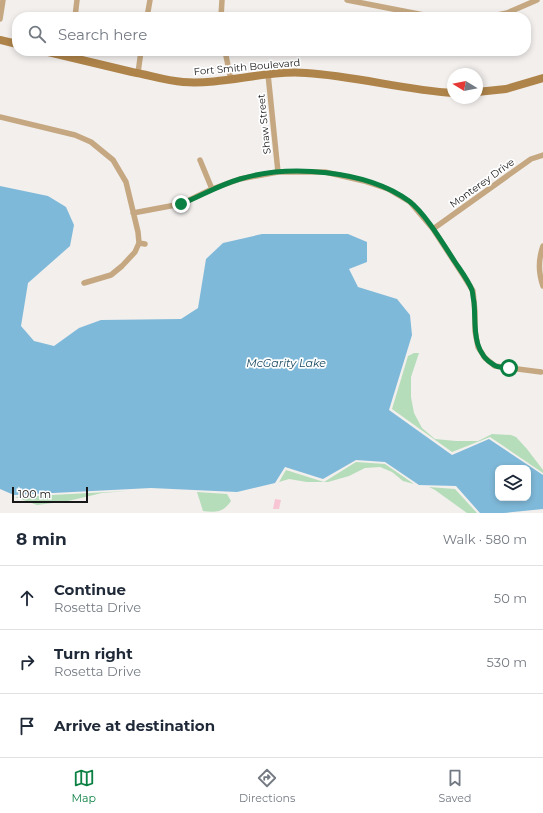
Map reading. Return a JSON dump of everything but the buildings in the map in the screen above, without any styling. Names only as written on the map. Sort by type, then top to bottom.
[{"type":"street","points":[[0,19],[4,0]]},
{"type":"street","points":[[75,12],[77,0]]},
{"type":"street","points":[[148,12],[150,0]]},
{"type":"street","points":[[221,12],[222,0]]},
{"type":"street","points":[[347,0],[408,12]]},
{"type":"street","points":[[509,12],[537,0]]},
{"type":"street","points":[[0,40],[12,43]]},
{"type":"street","name":"Fort Smith Boulevard","points":[[75,56],[160,79],[183,82],[208,82],[268,74],[304,73],[335,76],[428,92],[447,93]]},
{"type":"street","points":[[138,73],[140,56]]},
{"type":"street","points":[[226,56],[231,80]]},
{"type":"street","name":"Shaw Street","points":[[268,74],[278,172]]},
{"type":"street","points":[[483,91],[506,89],[543,78]]},
{"type":"street","points":[[0,117],[75,135],[91,142],[113,160],[126,182],[139,243],[135,252],[112,275],[84,283]]},
{"type":"street","name":"Monterey Drive","points":[[433,229],[531,159],[543,155]]},
{"type":"street","points":[[200,160],[212,189]]},
{"type":"street","points":[[133,213],[181,204],[212,189],[240,179],[278,172],[325,172],[364,181],[388,189],[410,202],[433,229],[473,291],[476,339],[478,347],[485,358],[495,366],[542,371]]},
{"type":"street","points":[[139,243],[145,244]]},
{"type":"street","points":[[543,246],[539,261],[539,273],[543,286]]},
{"type":"green space","points":[[414,353],[419,353],[411,377],[411,397],[414,413],[422,428],[435,439],[456,441],[478,441],[492,434],[511,435],[516,437],[527,449],[543,470],[543,473],[490,437],[452,452],[392,409],[408,356]]},
{"type":"green space","points":[[356,462],[385,464],[414,484],[403,481],[392,472],[380,467],[365,468],[349,476],[324,482]]},
{"type":"green space","points":[[286,470],[324,482],[307,482],[289,479],[279,482]]},
{"type":"green space","points":[[429,487],[455,489],[477,513],[467,513]]},
{"type":"green space","points":[[127,491],[102,493],[68,501],[37,505],[15,497]]},
{"type":"green space","points":[[197,492],[227,494],[231,501],[222,510],[212,512],[203,511]]},
{"type":"water","name":"McGarity Lake","points":[[0,186],[48,196],[66,207],[74,225],[70,246],[28,283],[21,326],[34,341],[54,346],[79,328],[101,320],[181,319],[198,308],[206,259],[223,243],[262,234],[348,234],[367,242],[367,262],[349,269],[358,287],[397,299],[410,315],[412,335],[389,410],[452,455],[489,439],[528,465],[495,465],[495,501],[531,501],[531,467],[543,475],[543,509],[504,513],[480,513],[456,486],[419,485],[385,462],[356,460],[323,479],[285,467],[275,483],[237,492],[151,488],[14,495],[0,489]]},
{"type":"route","points":[[181,204],[212,189],[240,179],[278,172],[325,172],[364,181],[388,189],[410,202],[433,229],[473,291],[475,331],[478,347],[485,358],[495,366],[509,368]]}]
